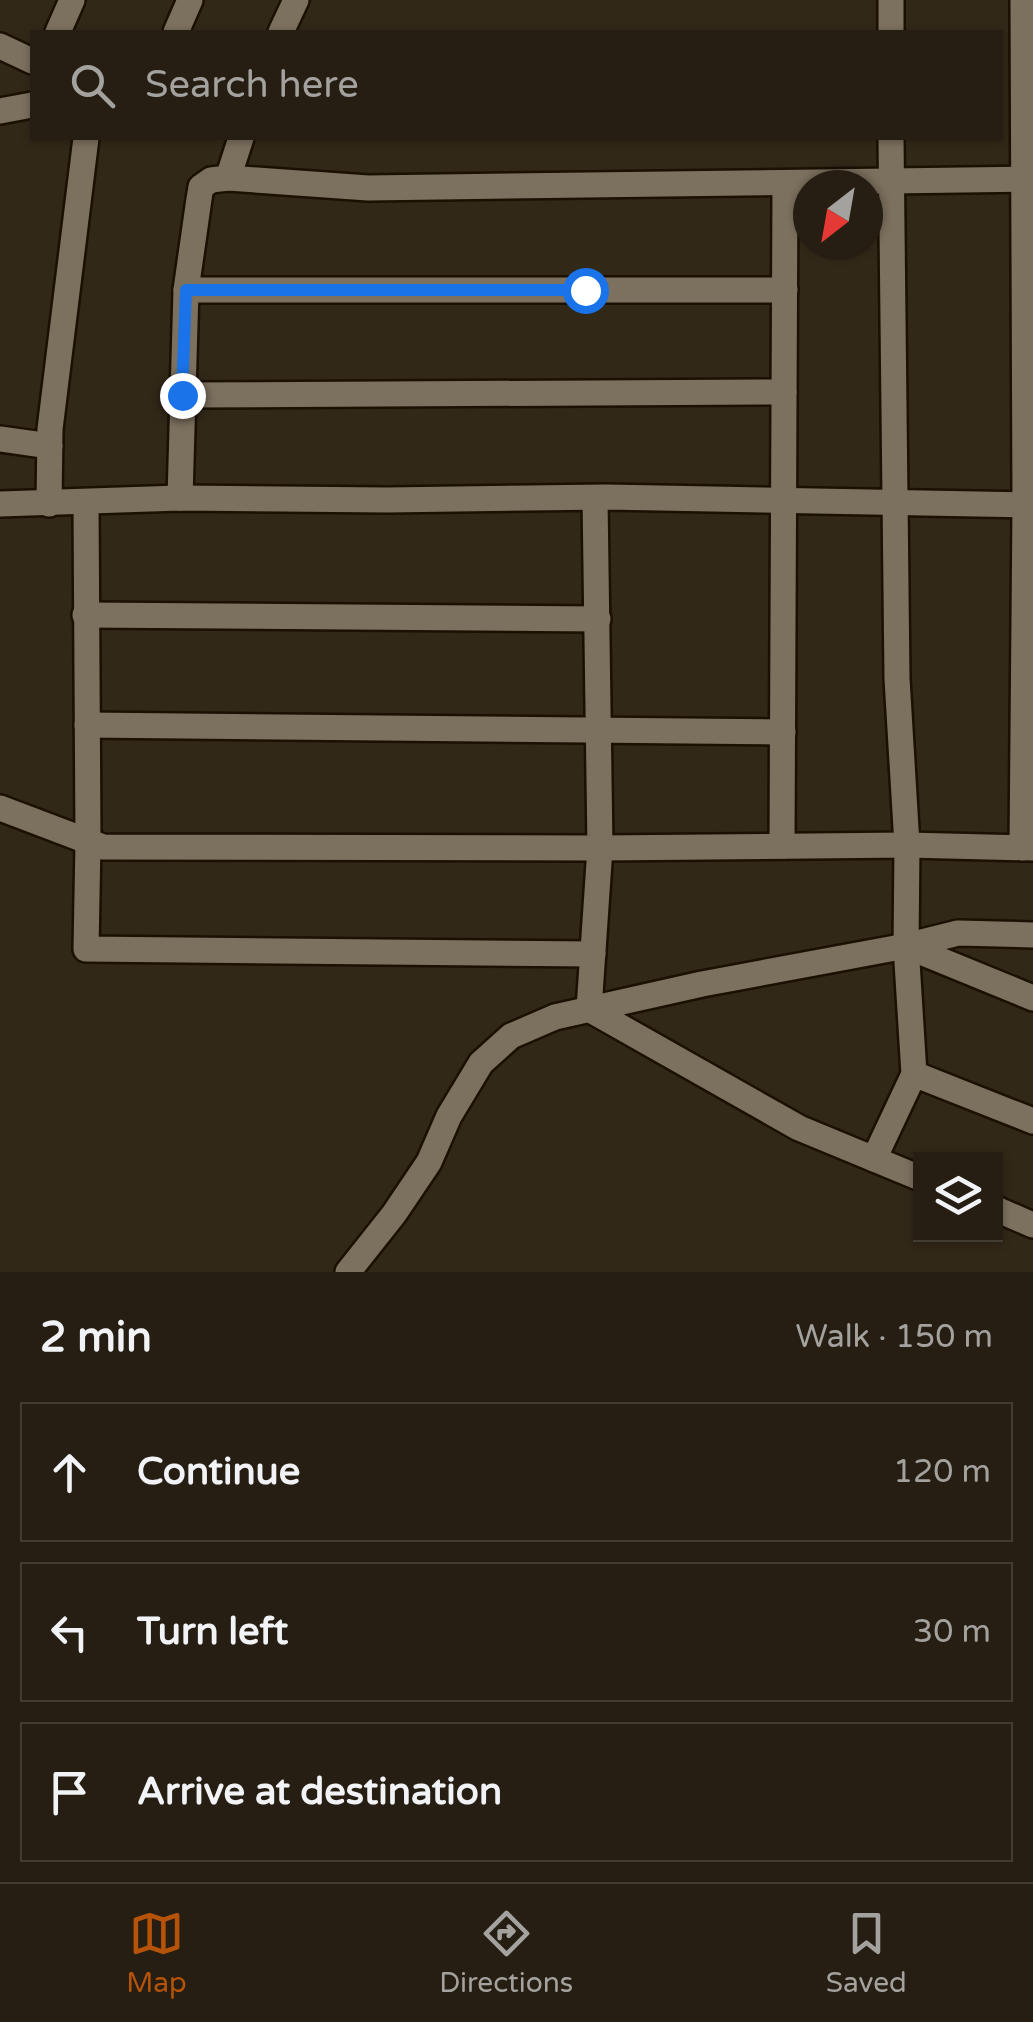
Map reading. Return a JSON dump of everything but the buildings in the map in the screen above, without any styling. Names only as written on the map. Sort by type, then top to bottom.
[{"type":"street","points":[[59,30],[72,0]]},
{"type":"street","points":[[177,30],[190,0]]},
{"type":"street","points":[[282,30],[296,0]]},
{"type":"street","points":[[891,0],[891,30]]},
{"type":"street","points":[[0,808],[102,847],[1028,848],[1029,179],[1023,0]]},
{"type":"street","points":[[0,46],[30,60]]},
{"type":"street","points":[[0,111],[30,100]]},
{"type":"street","points":[[49,504],[50,446],[86,140]]},
{"type":"street","points":[[228,178],[240,140]]},
{"type":"street","points":[[874,1159],[914,1074],[897,679],[891,140]]},
{"type":"street","points":[[180,498],[186,290],[201,186],[211,180],[368,188],[1029,179]]},
{"type":"street","points":[[782,846],[785,184]]},
{"type":"street","points":[[186,290],[784,290]]},
{"type":"street","points":[[182,395],[784,392]]},
{"type":"street","points":[[0,439],[50,446]]},
{"type":"street","points":[[0,504],[180,498],[595,498],[1029,505]]},
{"type":"street","points":[[589,1009],[600,848],[595,498]]},
{"type":"street","points":[[86,502],[86,949],[593,954]]},
{"type":"street","points":[[85,615],[598,619]]},
{"type":"street","points":[[87,725],[783,732]]},
{"type":"street","points":[[348,1272],[429,1162],[449,1116],[481,1062],[510,1036],[556,1017],[589,1009],[958,934],[1033,935]]},
{"type":"street","points":[[906,946],[1033,998]]},
{"type":"street","points":[[589,1009],[799,1128],[913,1175]]},
{"type":"street","points":[[914,1074],[1033,1121]]},
{"type":"street","points":[[1003,1213],[1033,1225]]},
{"type":"route","points":[[182,395],[186,290],[585,290]]}]
